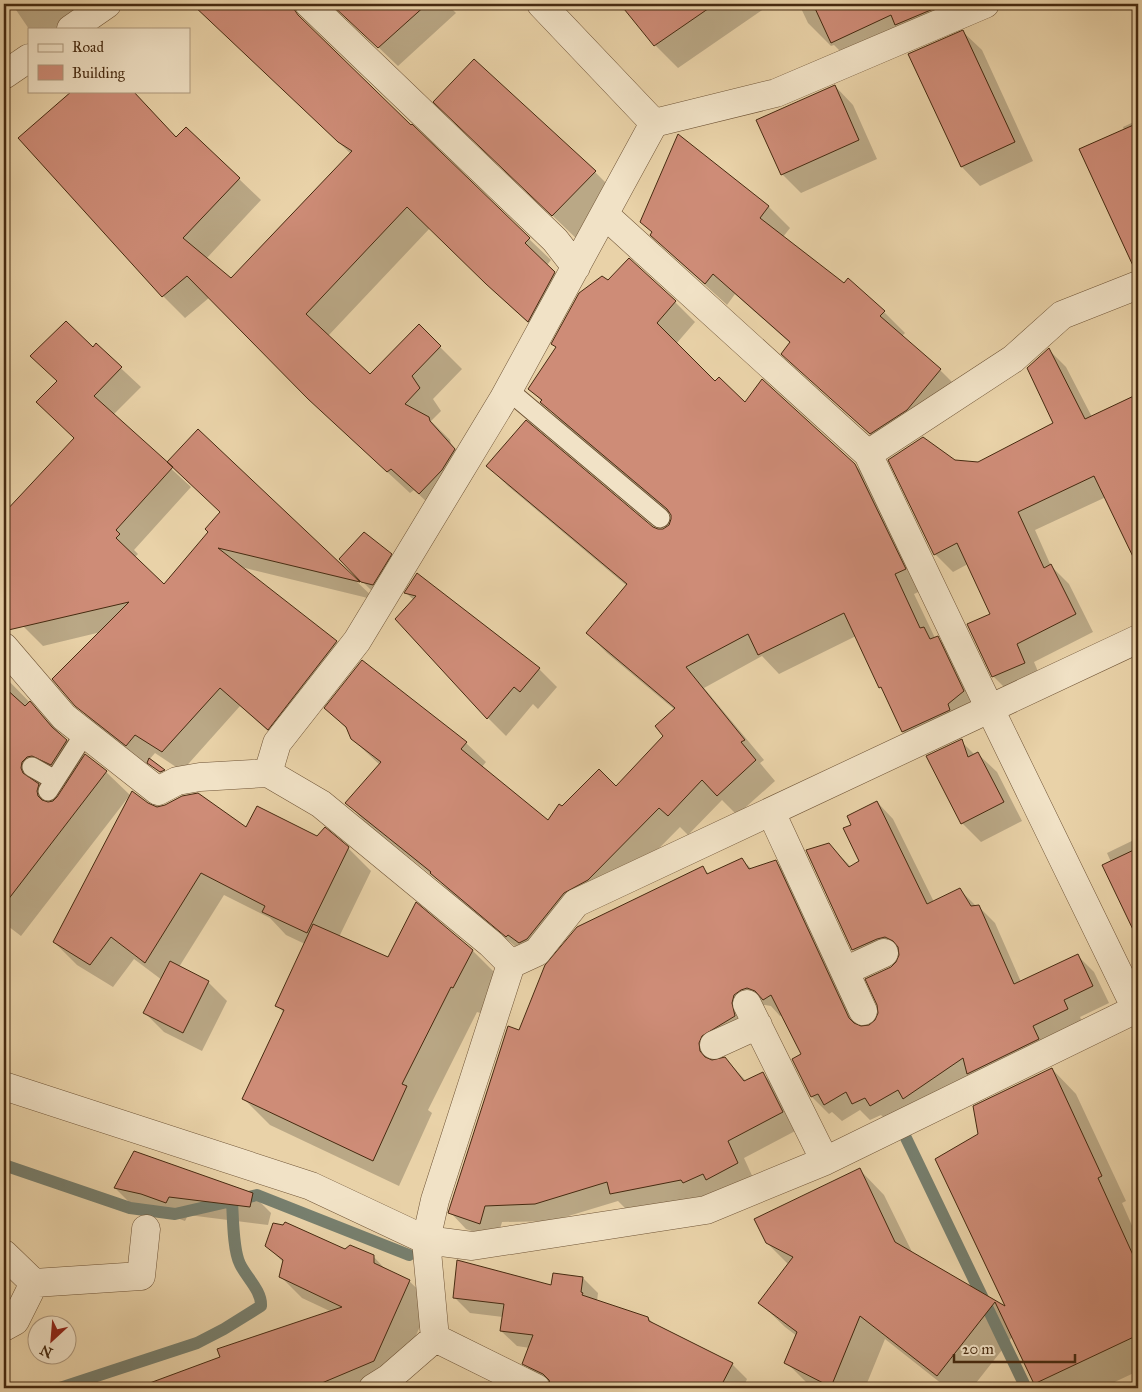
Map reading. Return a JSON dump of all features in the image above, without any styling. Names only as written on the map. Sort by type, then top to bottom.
[{"type":"street","points":[[72,28],[108,4]]},
{"type":"street","points":[[308,4],[555,240],[576,267]]},
{"type":"street","points":[[541,4],[654,123]]},
{"type":"street","points":[[268,774],[277,742],[357,641],[508,390],[654,123],[776,92],[985,4]]},
{"type":"street","points":[[4,75],[28,59]]},
{"type":"street","points":[[4,1086],[312,1186],[426,1240],[472,1246],[706,1210],[825,1162],[1138,1010],[990,709],[868,454],[605,215]]},
{"type":"street","points":[[868,454],[1013,359],[1062,315],[1138,285]]},
{"type":"street","points":[[435,1338],[426,1240],[434,1200],[511,964],[537,952],[576,903],[1138,639]]},
{"type":"street","points":[[4,647],[64,716],[158,791],[177,781],[200,777],[268,774],[322,804],[491,944],[511,964]]},
{"type":"street","points":[[770,812],[863,1011]]},
{"type":"street","points":[[844,971],[884,953]]},
{"type":"street","points":[[714,1045],[753,1014],[825,1162]]},
{"type":"street","points":[[4,1254],[34,1283],[141,1276],[146,1229]]},
{"type":"street","points":[[4,1327],[15,1320],[34,1283]]},
{"type":"street","points":[[373,1388],[389,1378],[435,1338]]},
{"type":"street","points":[[435,1338],[536,1388]]},
{"type":"lane","points":[[508,390],[660,518]]},
{"type":"lane","points":[[32,767],[52,786],[85,734]]},
{"type":"building","points":[[192,4],[294,4],[294,9],[298,15],[530,238],[525,243],[555,272],[528,322],[407,207],[306,314],[370,374],[419,324],[441,346],[412,376],[420,388],[405,404],[429,417],[430,421],[455,449],[442,470],[419,494],[391,469],[387,472],[308,399],[187,276],[162,297],[18,138],[71,92],[134,92],[176,137],[186,127],[240,178],[183,238],[231,278],[352,151],[338,142]]},
{"type":"building","points":[[331,4],[427,4],[378,48]]},
{"type":"building","points":[[620,4],[715,4],[654,46]]},
{"type":"building","points":[[813,4],[945,4],[895,25],[891,15],[831,43]]},
{"type":"building","points":[[963,30],[1015,142],[961,167],[908,54]]},
{"type":"building","points":[[474,59],[596,171],[552,216],[433,102]]},
{"type":"building","points":[[835,85],[859,140],[781,175],[756,120]]},
{"type":"building","points":[[1138,123],[1138,270],[1135,270],[1079,149]]},
{"type":"building","points":[[678,134],[769,206],[760,218],[844,283],[848,278],[885,311],[880,316],[941,369],[907,410],[870,434],[781,354],[790,342],[713,274],[705,284],[650,235],[652,232],[640,222]]},
{"type":"building","points":[[629,258],[676,301],[657,323],[715,381],[719,377],[745,402],[762,379],[855,464],[906,569],[895,574],[920,628],[924,627],[930,639],[938,636],[964,691],[948,704],[950,710],[902,732],[844,613],[758,655],[748,634],[686,667],[745,740],[741,742],[756,760],[717,796],[702,780],[668,816],[659,808],[588,880],[564,893],[527,939],[519,943],[508,935],[506,937],[431,872],[345,803],[381,762],[351,739],[346,727],[324,708],[362,660],[467,742],[461,749],[548,820],[559,804],[562,806],[599,769],[616,786],[663,736],[655,726],[675,708],[586,633],[627,584],[486,466],[526,420],[653,527],[663,529],[669,525],[671,515],[667,509],[540,402],[542,400],[528,389],[556,347],[551,344],[579,293],[602,276],[608,280]]},
{"type":"building","points":[[66,321],[93,347],[96,343],[122,367],[94,396],[167,462],[198,429],[360,582],[218,548],[337,641],[268,730],[220,688],[162,752],[135,735],[126,746],[75,706],[52,679],[129,602],[4,631],[4,513],[74,438],[36,402],[57,381],[30,356]],"holes":[[[173,467],[220,512],[205,529],[208,532],[164,584],[116,538],[120,534],[116,530]]]},
{"type":"building","points":[[1049,348],[1085,419],[1138,394],[1138,567],[1094,476],[1018,512],[1044,568],[1051,564],[1076,614],[1017,644],[1025,663],[992,677],[967,624],[990,614],[957,543],[934,555],[888,460],[923,437],[955,460],[978,462],[1053,423],[1027,368]]},
{"type":"building","points":[[364,532],[392,554],[373,585],[361,582],[339,559]]},
{"type":"building","points":[[417,573],[540,668],[520,692],[514,687],[487,719],[395,619],[416,596],[404,593]]},
{"type":"building","points":[[4,687],[25,706],[30,701],[52,727],[67,740],[51,765],[32,756],[27,757],[22,762],[21,768],[23,773],[39,784],[37,791],[38,796],[42,800],[53,801],[57,797],[85,754],[107,771],[4,905]]},
{"type":"building","points":[[962,739],[968,757],[978,752],[1004,802],[961,824],[926,756]]},
{"type":"building","points":[[149,758],[165,770],[160,772],[147,763]]},
{"type":"building","points":[[132,791],[157,807],[182,796],[198,793],[246,827],[257,806],[317,836],[325,827],[349,847],[307,933],[262,912],[265,906],[201,873],[145,963],[111,937],[90,965],[53,942]]},
{"type":"building","points":[[877,801],[927,904],[960,888],[971,906],[979,905],[1014,984],[1078,954],[1093,986],[1064,1000],[1068,1009],[1033,1026],[1039,1039],[967,1074],[963,1058],[903,1099],[898,1090],[870,1106],[865,1098],[852,1104],[846,1092],[824,1105],[818,1094],[811,1097],[792,1059],[801,1054],[771,995],[763,1000],[755,991],[747,988],[741,990],[734,995],[732,1003],[735,1016],[702,1036],[699,1043],[700,1051],[705,1057],[712,1060],[725,1057],[744,1081],[763,1072],[783,1112],[728,1141],[738,1163],[706,1180],[703,1174],[683,1183],[681,1180],[610,1194],[607,1182],[535,1204],[485,1206],[480,1224],[448,1213],[508,1026],[519,1030],[545,965],[577,927],[703,866],[707,874],[742,858],[749,869],[776,860],[849,1018],[861,1026],[869,1025],[875,1020],[878,1013],[877,1005],[865,979],[891,967],[899,955],[898,947],[893,941],[885,937],[852,950],[806,850],[829,843],[849,867],[859,861],[843,828],[851,825],[847,816]]},
{"type":"building","points":[[1138,848],[1138,940],[1102,865]]},
{"type":"building","points":[[416,902],[473,950],[453,988],[451,987],[402,1084],[407,1086],[373,1161],[242,1099],[284,1010],[275,1006],[313,924],[388,957]]},
{"type":"building","points":[[170,961],[209,981],[183,1033],[143,1013]]},
{"type":"building","points":[[1052,1068],[1102,1176],[1098,1178],[1138,1266],[1138,1335],[1034,1384],[995,1302],[937,1376],[860,1316],[831,1387],[784,1363],[797,1332],[758,1303],[793,1257],[766,1243],[754,1219],[860,1168],[895,1242],[1005,1306],[935,1159],[978,1134],[973,1106]]},
{"type":"building","points":[[134,1151],[253,1193],[250,1207],[169,1197],[166,1203],[141,1194],[114,1188]]},
{"type":"building","points":[[285,1222],[345,1249],[350,1245],[374,1255],[374,1263],[410,1280],[374,1361],[310,1388],[147,1388],[147,1384],[220,1357],[217,1349],[342,1307],[279,1277],[283,1260],[265,1246],[273,1223],[283,1225]]},
{"type":"building","points":[[457,1260],[551,1285],[553,1273],[583,1277],[582,1295],[648,1317],[649,1321],[733,1363],[720,1388],[555,1388],[551,1386],[549,1380],[543,1374],[522,1364],[533,1335],[500,1331],[504,1304],[453,1298]]},
{"type":"waterway","points":[[906,1138],[1026,1388]]},
{"type":"waterway","points":[[4,1165],[130,1208],[175,1214],[257,1195],[409,1255]]},
{"type":"waterway","points":[[60,1388],[197,1343],[261,1306],[259,1295],[243,1269],[236,1251],[232,1201]]}]
